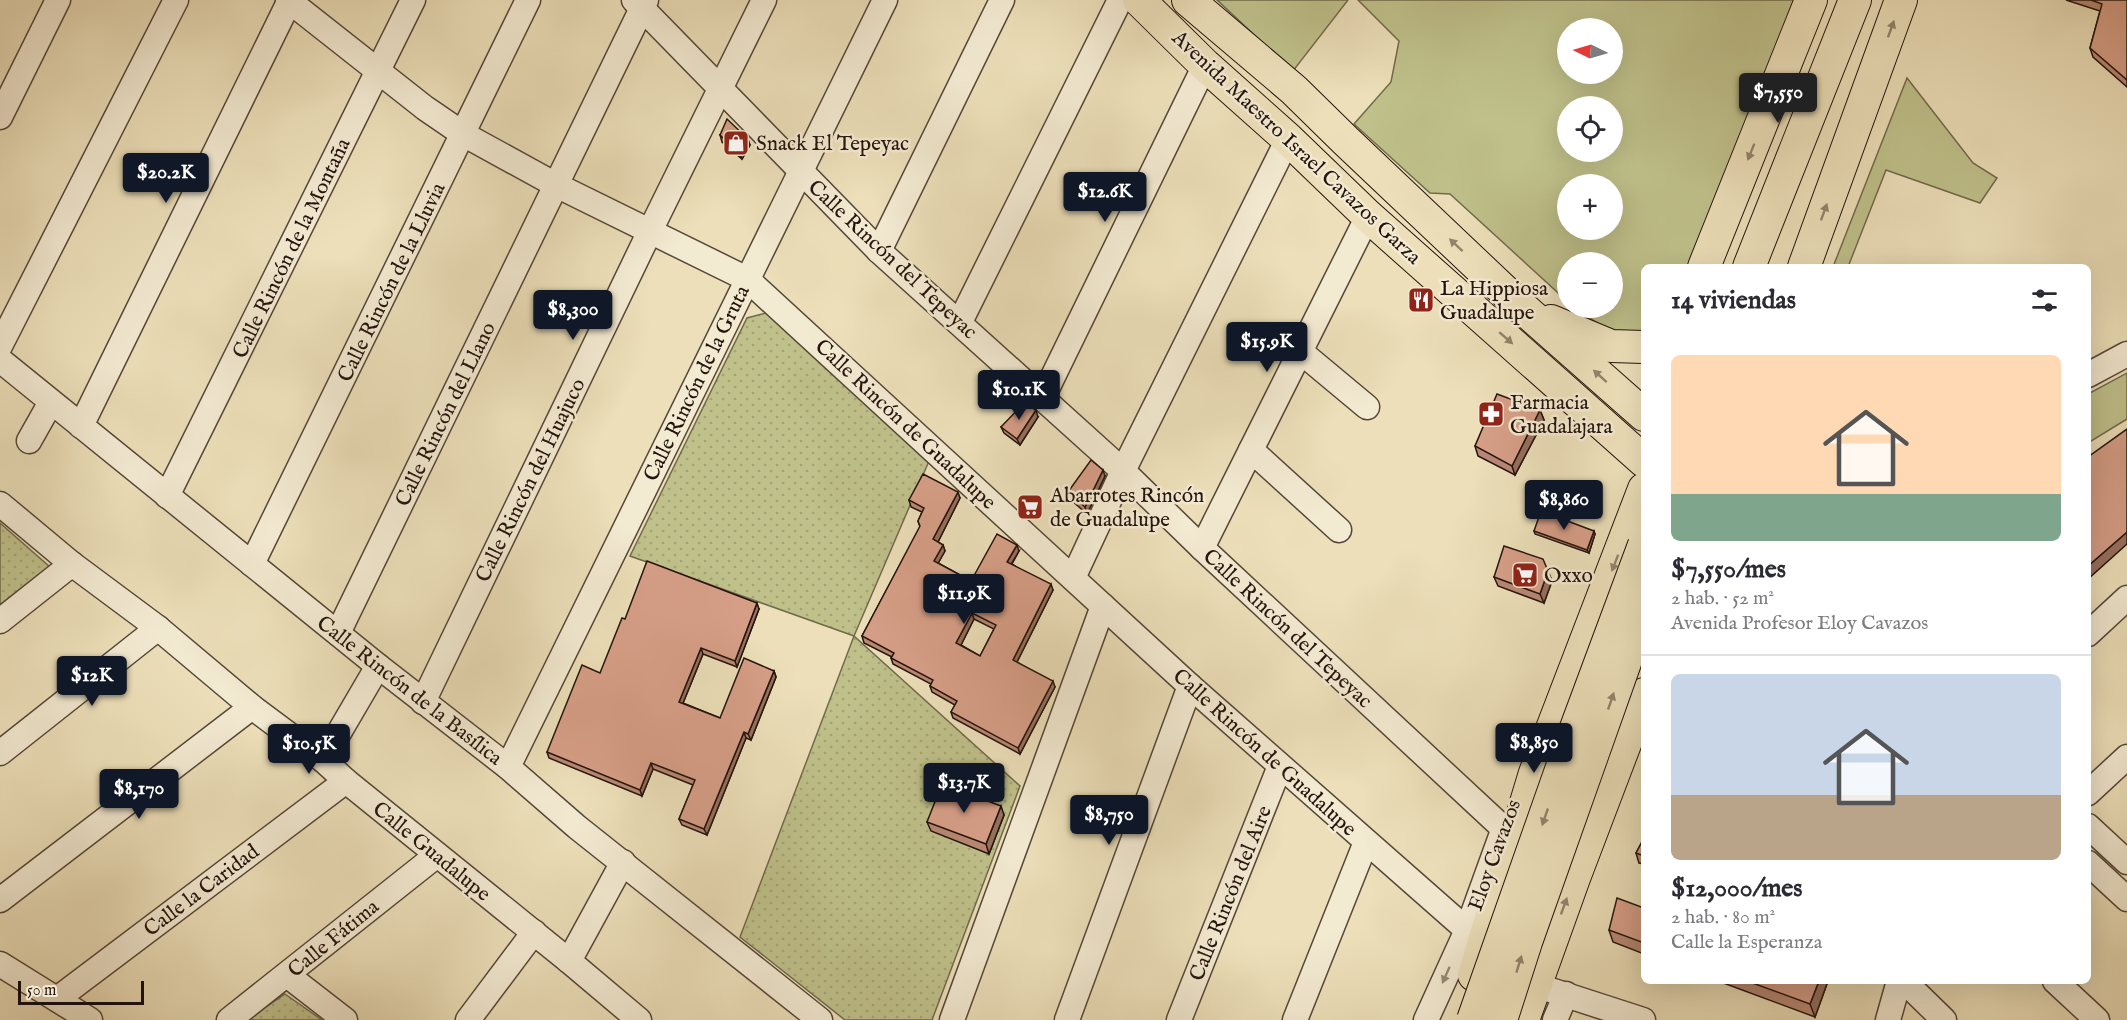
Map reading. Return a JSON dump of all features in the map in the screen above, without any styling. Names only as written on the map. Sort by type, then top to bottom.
[{"type":"main road","name":"Avenida Maestro Israel Cavazos Garza","points":[[1139,0],[1205,65],[1288,139],[1368,216],[1641,458]]},
{"type":"main road","points":[[1164,0],[1188,22],[1195,24],[1211,21]]},
{"type":"main road","name":"Avenida Maestro Israel Cavazos Garza","points":[[1188,0],[1294,90],[1516,302],[1641,412]]},
{"type":"main road","points":[[1705,264],[1810,0]]},
{"type":"main road","points":[[1738,263],[1832,0]]},
{"type":"main road","points":[[1738,263],[1855,0]]},
{"type":"main road","points":[[1773,264],[1844,77],[1876,0]]},
{"type":"main road","points":[[1805,264],[1901,0]]},
{"type":"main road","points":[[1205,65],[1219,64],[1236,67],[1253,76],[1316,131],[1332,139],[1346,141]]},
{"type":"main road","points":[[1516,302],[1570,330],[1611,346],[1641,346]]},
{"type":"main road","points":[[1461,1020],[1535,773],[1641,497]]},
{"type":"main road","points":[[1473,1020],[1573,736],[1641,553]]},
{"type":"main road","points":[[1501,1020],[1526,942],[1641,617]]},
{"type":"main road","points":[[1594,618],[1601,638],[1611,651],[1627,657],[1641,657]]},
{"type":"main road","points":[[1523,1020],[1641,703],[1633,681],[1624,671],[1604,662],[1592,663],[1567,687]]},
{"type":"street","points":[[0,117],[57,0]]},
{"type":"street","points":[[0,346],[176,0]]},
{"type":"street","points":[[81,426],[289,0]]},
{"type":"street","name":"Calle Rincón de Guadalupe","points":[[289,0],[378,72],[463,134],[556,185],[747,279],[1190,686],[1467,930]]},
{"type":"street","name":"Calle Rincón de la Montaña","points":[[167,496],[413,0]]},
{"type":"street","name":"Calle Rincón de la Lluvia","points":[[252,564],[528,0]]},
{"type":"street","name":"Calle Rincón del Huajuco","points":[[423,702],[764,0]]},
{"type":"street","name":"Calle Rincón de la Gruta","points":[[508,767],[885,0]]},
{"type":"street","points":[[879,251],[1002,0]]},
{"type":"street","points":[[960,322],[1120,0]]},
{"type":"street","name":"Calle Rincón del Tepeyac","points":[[641,3],[879,251],[1123,471],[1503,828]]},
{"type":"street","name":"Calle Rincón del Llano","points":[[338,633],[556,185],[641,3]]},
{"type":"street","points":[[1042,399],[1205,65]]},
{"type":"street","points":[[1073,578],[1123,471],[1288,139]]},
{"type":"street","points":[[1203,548],[1368,216]]},
{"type":"street","points":[[1301,351],[1367,407]]},
{"type":"street","points":[[2091,373],[2127,354]]},
{"type":"street","name":"Calle Rincón de la Basílica","points":[[0,360],[378,666],[508,767],[577,827],[820,1020]]},
{"type":"street","points":[[29,441],[51,402]]},
{"type":"street","points":[[1251,450],[1339,530]]},
{"type":"street","name":"Calle Guadalupe","points":[[0,504],[72,564],[158,628],[252,707],[323,760],[534,932],[629,1017]]},
{"type":"street","points":[[0,621],[72,564]]},
{"type":"street","points":[[2091,631],[2127,598]]},
{"type":"street","points":[[952,1020],[1103,606]]},
{"type":"street","points":[[0,753],[158,628]]},
{"type":"street","points":[[323,760],[378,666]]},
{"type":"street","points":[[1067,1020],[1190,686]]},
{"type":"street","name":"Eloy Cavazos","points":[[1426,1020],[1467,930],[1530,758],[1547,720],[1567,687]]},
{"type":"street","points":[[0,900],[252,707]]},
{"type":"street","points":[[2091,790],[2127,757]]},
{"type":"street","name":"Calle Rincón del Aire","points":[[1179,1020],[1280,766]]},
{"type":"street","name":"Calle la Caridad","points":[[57,999],[346,781]]},
{"type":"street","points":[[2091,829],[2127,862]]},
{"type":"street","points":[[1295,1020],[1366,842]]},
{"type":"street","name":"Calle Fátima","points":[[229,1020],[437,855]]},
{"type":"street","points":[[569,961],[623,862]]},
{"type":"street","points":[[2091,866],[2127,899]]},
{"type":"street","points":[[468,1020],[534,932]]},
{"type":"street","points":[[0,963],[90,1020]]},
{"type":"street","points":[[287,975],[345,1020]]},
{"type":"street","points":[[1888,1020],[1898,984]]},
{"type":"street","points":[[1907,984],[1944,1020]]},
{"type":"street","points":[[2058,984],[2097,1020]]},
{"type":"street","points":[[1535,985],[1643,1020]]},
{"type":"street","points":[[1555,1020],[1566,994]]},
{"type":"green space","points":[[1217,0],[1348,0],[1293,71]]},
{"type":"green space","points":[[1358,0],[1799,0],[1696,264],[1641,264],[1641,335],[1611,332],[1590,318],[1623,318],[1623,252],[1557,252],[1557,292],[1450,194],[1430,193],[1354,124],[1391,82],[1399,41]]},
{"type":"green space","points":[[1907,78],[1973,163],[1997,178],[1980,203],[1886,170],[1849,264],[1834,264]]},
{"type":"green space","points":[[770,312],[929,461],[854,636],[630,556],[747,318]]},
{"type":"green space","points":[[2127,373],[2127,419],[2091,441],[2091,392]]},
{"type":"green space","points":[[0,523],[51,568],[0,606]]},
{"type":"green space","points":[[854,636],[1020,786],[932,1020],[845,1020],[740,937]]},
{"type":"green space","points":[[285,994],[322,1020],[247,1020]]},
{"type":"building","points":[[2091,0],[2127,0],[2127,80],[2090,48],[2102,4]]},
{"type":"building","name":"Snack El Tepeyac","points":[[727,119],[748,139],[739,153],[720,135]]},
{"type":"building","points":[[1497,394],[1540,410],[1512,466],[1475,446]]},
{"type":"building","points":[[1024,403],[1036,410],[1017,439],[1001,427]]},
{"type":"building","points":[[2127,429],[2127,532],[2091,563],[2091,455]]},
{"type":"building","points":[[1091,460],[1103,470],[1085,507],[1068,492]]},
{"type":"building","points":[[923,474],[958,492],[933,539],[943,545],[934,561],[971,581],[997,534],[1017,545],[1007,562],[1051,584],[1013,660],[1053,681],[1018,748],[951,712],[957,701],[930,686],[933,680],[891,658],[894,653],[862,636],[920,526],[918,521],[924,508],[909,500]],"holes":[[[972,613],[996,625],[980,656],[956,643]]]},
{"type":"building","points":[[1541,511],[1594,531],[1587,550],[1534,531]]},
{"type":"building","name":"Oxxo","points":[[1504,546],[1543,559],[1548,571],[1540,594],[1494,577]]},
{"type":"building","points":[[647,561],[757,603],[735,661],[701,648],[679,702],[720,718],[744,658],[774,671],[748,734],[744,732],[704,829],[679,819],[695,780],[651,763],[640,790],[547,752],[582,665],[600,673],[622,618],[625,619]]},
{"type":"building","points":[[942,784],[1001,806],[986,844],[927,822]]},
{"type":"building","points":[[1641,844],[1641,855],[1636,853]]},
{"type":"building","points":[[1617,898],[1641,907],[1641,942],[1609,930]]},
{"type":"building","points":[[1755,984],[1818,984],[1810,1004]]},
{"type":"place","name":"Snack El Tepeyac","points":[[736,143]]},
{"type":"place","name":"La Hippiosa Guadalupe","points":[[1421,300]]},
{"type":"place","name":"Farmacia Guadalajara","points":[[1491,414]]},
{"type":"place","name":"Abarrotes Rincón de Guadalupe","points":[[1030,507]]},
{"type":"place","name":"Oxxo","points":[[1525,575]]}]
